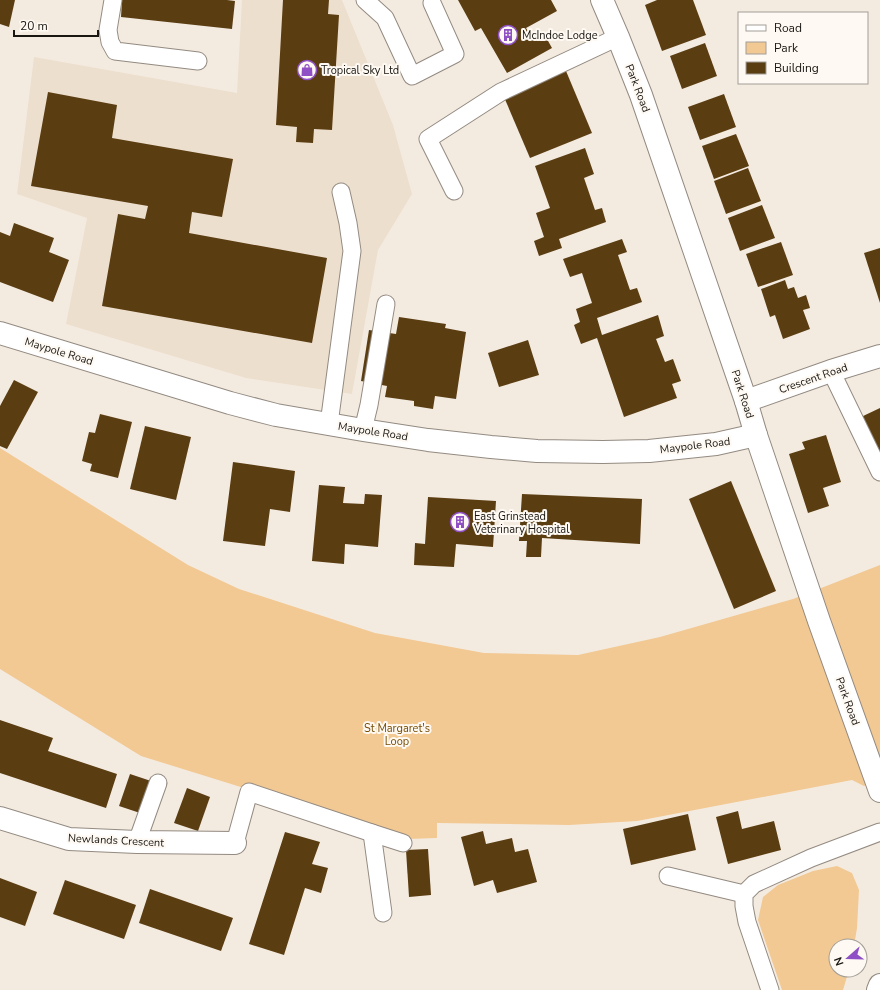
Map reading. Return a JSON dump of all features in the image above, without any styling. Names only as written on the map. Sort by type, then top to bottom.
[{"type":"street","name":"Park Road","points":[[602,0],[641,95],[746,401],[756,435],[819,621],[880,791]]},
{"type":"street","name":"Maypole Road","points":[[0,333],[230,403],[276,415],[428,440],[537,451],[603,452],[649,450],[716,444],[756,435]]},
{"type":"street","name":"Crescent Road","points":[[746,401],[880,356]]},
{"type":"street","name":"Newlands Crescent","points":[[0,818],[69,839],[137,842],[235,843]]},
{"type":"street","points":[[878,990],[880,985]]},
{"type":"lane","points":[[113,0],[108,30],[110,42],[115,51],[198,61]]},
{"type":"lane","points":[[365,0],[384,18],[412,76],[455,54],[432,3]]},
{"type":"lane","points":[[454,191],[428,139],[501,92],[618,38]]},
{"type":"lane","points":[[329,424],[352,251],[341,192]]},
{"type":"lane","points":[[363,430],[369,405],[386,304]]},
{"type":"lane","points":[[831,372],[880,472]]},
{"type":"lane","points":[[137,842],[158,783]]},
{"type":"lane","points":[[235,843],[249,792],[403,843]]},
{"type":"lane","points":[[770,990],[747,922],[744,906],[744,894],[754,884],[811,858],[880,832]]},
{"type":"lane","points":[[372,833],[383,913]]},
{"type":"lane","points":[[668,876],[744,894]]},
{"type":"shaded area","points":[[242,0],[342,0],[393,125],[412,194],[378,250],[352,394],[246,378],[66,324],[87,218],[17,194],[34,57],[237,93]]},
{"type":"green space","name":"St Margaret's Loop","points":[[0,448],[188,565],[239,589],[375,633],[484,653],[578,655],[660,637],[793,599],[880,565],[880,778],[864,786],[852,780],[637,821],[569,825],[437,823],[437,838],[408,839],[141,756],[0,669]]},
{"type":"green space","points":[[837,866],[852,873],[859,890],[855,938],[828,938],[828,978],[847,978],[843,990],[782,990],[758,920],[763,897],[778,885],[813,871]]},
{"type":"building","points":[[0,0],[15,0],[9,27],[0,24]]},
{"type":"building","points":[[122,0],[235,1],[232,29],[121,17]]},
{"type":"building","name":"Tropical Sky Ltd","points":[[283,0],[329,0],[328,14],[339,15],[332,130],[314,129],[313,143],[296,142],[297,127],[276,125]]},
{"type":"building","name":"McIndoe Lodge","points":[[458,0],[551,0],[557,11],[526,28],[532,38],[543,32],[552,48],[507,73],[481,28],[475,31]]},
{"type":"building","points":[[657,0],[693,0],[706,35],[662,51],[645,5]]},
{"type":"building","points":[[705,43],[717,76],[682,89],[670,56]]},
{"type":"building","points":[[566,71],[592,133],[530,158],[504,97]]},
{"type":"building","points":[[48,92],[117,105],[112,138],[233,159],[222,217],[192,212],[189,233],[327,258],[312,343],[102,306],[118,214],[145,219],[148,206],[31,186]]},
{"type":"building","points":[[724,94],[736,127],[700,140],[688,107]]},
{"type":"building","points":[[736,134],[749,166],[714,179],[702,146]]},
{"type":"building","points":[[585,148],[594,174],[584,178],[595,210],[602,208],[606,222],[559,239],[562,248],[539,256],[534,241],[544,237],[536,213],[550,208],[535,166]]},
{"type":"building","points":[[748,168],[761,201],[726,214],[714,181]]},
{"type":"building","points":[[762,205],[775,238],[740,251],[728,218]]},
{"type":"building","points":[[14,223],[54,238],[49,252],[69,260],[53,302],[0,282],[0,232],[10,236]]},
{"type":"building","points":[[622,239],[627,252],[618,255],[630,290],[637,288],[642,302],[597,318],[602,335],[658,315],[664,336],[656,339],[665,362],[673,359],[681,381],[672,384],[677,398],[624,417],[597,338],[581,344],[574,325],[580,322],[576,309],[592,303],[582,273],[570,277],[563,259]]},
{"type":"building","points":[[781,242],[793,275],[758,287],[746,254]]},
{"type":"building","points":[[880,248],[880,303],[864,253]]},
{"type":"building","points":[[785,280],[788,289],[794,287],[798,298],[806,295],[810,308],[803,310],[810,329],[783,339],[775,315],[770,317],[761,289]]},
{"type":"building","points":[[399,317],[446,324],[445,328],[466,332],[456,399],[435,396],[433,409],[414,406],[414,401],[385,397],[387,386],[361,381],[369,330],[396,334]]},
{"type":"building","points":[[528,340],[539,375],[499,387],[488,353]]},
{"type":"building","points":[[14,380],[38,392],[7,449],[0,446],[0,406]]},
{"type":"building","points":[[880,408],[880,458],[861,417]]},
{"type":"building","points":[[100,414],[132,422],[118,478],[90,471],[92,464],[82,461],[89,432],[95,433]]},
{"type":"building","points":[[145,426],[191,437],[176,500],[130,489]]},
{"type":"building","points":[[826,435],[841,482],[823,488],[829,506],[808,513],[789,454],[805,449],[802,442]]},
{"type":"building","points":[[233,462],[295,471],[290,512],[270,509],[265,546],[223,541]]},
{"type":"building","points":[[731,481],[776,591],[734,609],[689,499]]},
{"type":"building","points":[[319,485],[345,487],[343,503],[364,504],[365,494],[382,495],[378,547],[345,544],[344,564],[312,561]]},
{"type":"building","points":[[522,494],[642,499],[640,544],[542,538],[541,557],[526,557],[527,541],[519,541]]},
{"type":"building","name":"East Grinstead Veterinary Hospital","points":[[428,497],[496,501],[493,547],[456,544],[454,567],[414,565],[415,543],[425,544]]},
{"type":"building","points":[[0,720],[53,738],[48,751],[117,774],[106,808],[0,773]]},
{"type":"building","points":[[130,774],[151,781],[140,813],[119,806]]},
{"type":"building","points":[[187,788],[210,797],[198,831],[174,823]]},
{"type":"building","points":[[738,811],[742,829],[774,821],[781,850],[728,864],[716,817]]},
{"type":"building","points":[[688,814],[696,850],[631,865],[623,829]]},
{"type":"building","points":[[483,831],[486,844],[512,838],[515,852],[528,849],[537,882],[497,893],[493,880],[474,886],[461,837]]},
{"type":"building","points":[[285,832],[320,842],[312,864],[328,868],[321,893],[305,888],[284,955],[249,944]]},
{"type":"building","points":[[428,849],[431,895],[409,897],[406,850]]},
{"type":"building","points":[[0,878],[37,892],[25,926],[0,917]]},
{"type":"building","points":[[65,880],[136,905],[124,939],[53,914]]},
{"type":"building","points":[[150,889],[233,918],[221,951],[139,923]]},
{"type":"place","name":"McIndoe Lodge","points":[[508,35]]},
{"type":"place","name":"Tropical Sky Ltd","points":[[307,70]]},
{"type":"place","name":"East Grinstead Veterinary Hospital","points":[[460,522]]}]
